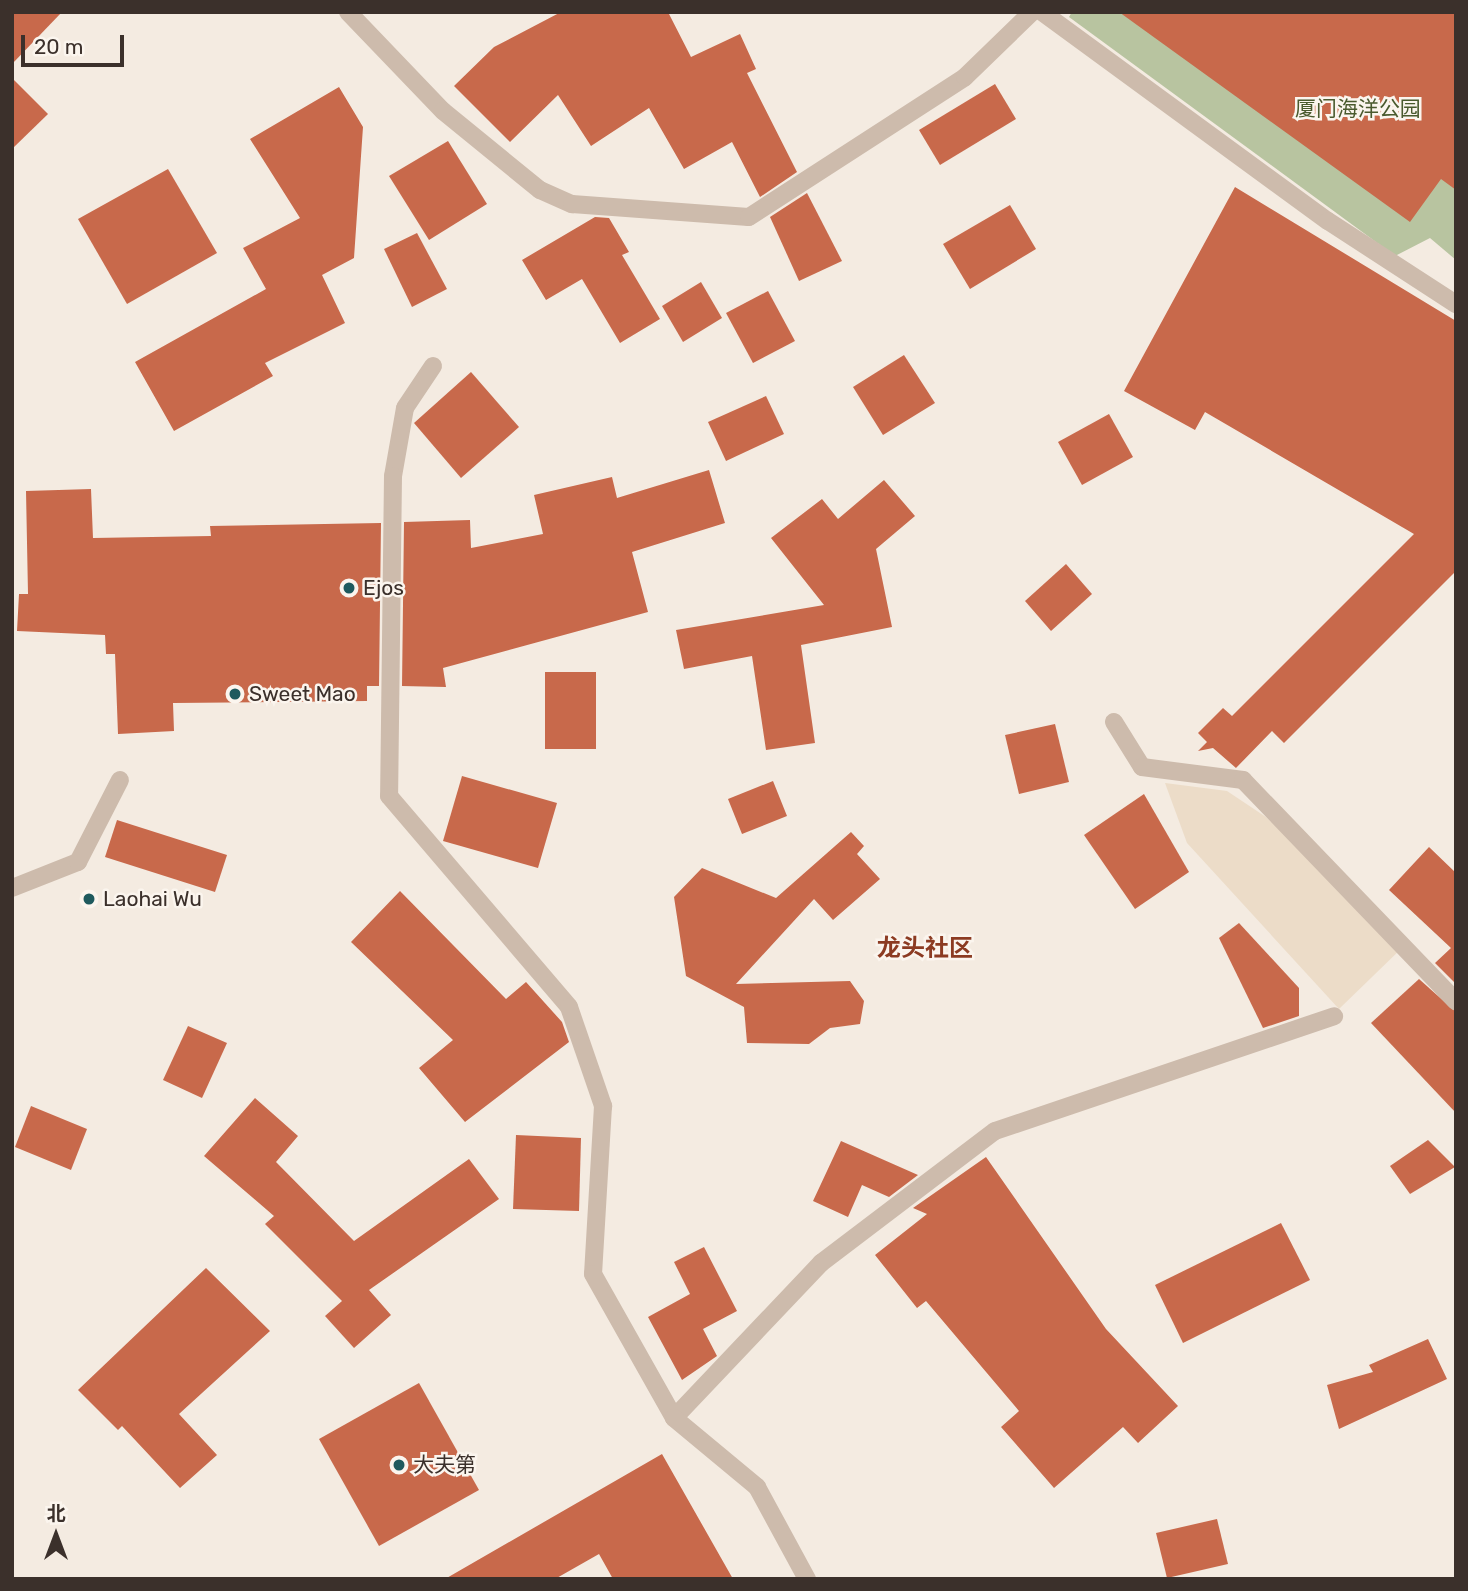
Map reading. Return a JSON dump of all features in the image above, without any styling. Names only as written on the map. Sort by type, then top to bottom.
[{"type":"street","points":[[348,12],[443,111],[540,190],[572,204],[750,218],[965,77],[1032,12]]},
{"type":"street","points":[[1042,12],[1328,221],[1456,304]]},
{"type":"street","points":[[433,366],[405,408],[393,476],[390,796],[569,1007],[603,1106],[593,1274],[674,1418],[757,1487],[807,1579]]},
{"type":"street","points":[[1114,722],[1142,767],[1243,780],[1456,1001]]},
{"type":"street","points":[[12,888],[78,862],[120,780]]},
{"type":"street","points":[[674,1418],[821,1263],[995,1131],[1334,1016]]},
{"type":"green space","name":"厦门海洋公园","points":[[1072,12],[1456,12],[1456,260],[1430,238],[1395,256],[1069,17]]},
{"type":"shaded area","points":[[1165,783],[1227,791],[1266,817],[1404,946],[1339,1009],[1187,843]]},
{"type":"building","points":[[12,12],[62,12],[12,64]]},
{"type":"building","points":[[561,12],[668,12],[691,57],[740,34],[756,69],[747,73],[797,172],[760,197],[732,142],[684,169],[649,108],[591,146],[558,95],[510,142],[454,86],[494,47]]},
{"type":"building","name":"厦门海洋公园","points":[[1119,12],[1456,12],[1456,190],[1441,179],[1410,222]]},
{"type":"building","points":[[12,78],[48,114],[12,149]]},
{"type":"building","points":[[995,84],[1016,119],[940,165],[919,130]]},
{"type":"building","points":[[339,87],[363,127],[354,258],[322,275],[345,323],[265,363],[273,376],[174,431],[135,362],[266,289],[243,248],[300,218],[250,139]]},
{"type":"building","points":[[448,141],[487,204],[429,240],[389,176]]},
{"type":"building","points":[[168,169],[217,253],[127,304],[78,219]]},
{"type":"building","points":[[1235,187],[1456,321],[1456,571],[1284,743],[1272,731],[1236,768],[1213,748],[1198,751],[1207,742],[1198,733],[1223,708],[1232,716],[1414,534],[1205,412],[1195,430],[1124,391]]},
{"type":"building","points":[[807,193],[842,261],[799,281],[770,217]]},
{"type":"building","points":[[1010,205],[1036,249],[970,289],[943,244]]},
{"type":"building","points":[[595,217],[609,218],[629,252],[622,255],[660,319],[620,343],[582,279],[546,300],[522,260]]},
{"type":"building","points":[[417,233],[447,289],[412,307],[384,249]]},
{"type":"building","points":[[701,282],[722,318],[683,342],[662,306]]},
{"type":"building","points":[[768,291],[795,341],[753,363],[726,313]]},
{"type":"building","points":[[904,355],[935,403],[883,435],[853,387]]},
{"type":"building","points":[[471,372],[519,427],[461,478],[414,423]]},
{"type":"building","points":[[766,396],[784,434],[726,461],[708,422]]},
{"type":"building","points":[[1109,414],[1133,457],[1082,485],[1058,442]]},
{"type":"building","points":[[709,470],[725,523],[632,552],[648,612],[443,668],[446,687],[402,686],[404,522],[470,520],[471,548],[543,534],[534,495],[612,477],[617,498]]},
{"type":"building","points":[[884,480],[915,516],[876,549],[892,627],[801,645],[815,743],[766,750],[752,656],[684,669],[676,630],[824,605],[771,538],[822,499],[838,519]]},
{"type":"building","points":[[91,489],[93,538],[211,536],[210,526],[381,523],[379,686],[367,686],[367,701],[173,703],[174,731],[118,734],[115,654],[106,654],[105,635],[17,631],[19,594],[28,594],[26,491]]},
{"type":"building","points":[[1066,564],[1092,594],[1051,631],[1025,601]]},
{"type":"building","points":[[545,672],[596,672],[596,749],[545,749]]},
{"type":"building","points":[[1055,724],[1069,782],[1019,794],[1005,735]]},
{"type":"building","points":[[462,776],[557,803],[538,868],[443,841]]},
{"type":"building","points":[[773,781],[787,816],[742,834],[728,799]]},
{"type":"building","points":[[1144,794],[1189,872],[1135,909],[1084,835]]},
{"type":"building","points":[[117,820],[227,855],[215,892],[105,857]]},
{"type":"building","points":[[851,832],[864,846],[857,854],[880,879],[833,920],[814,899],[736,984],[850,981],[864,1001],[860,1024],[830,1028],[809,1044],[747,1043],[744,1007],[686,976],[674,897],[702,868],[776,898]]},
{"type":"building","points":[[1429,847],[1456,873],[1456,984],[1435,963],[1451,948],[1389,890]]},
{"type":"building","points":[[400,891],[506,999],[526,982],[562,1022],[569,1042],[465,1122],[419,1068],[453,1040],[351,942]]},
{"type":"building","points":[[1239,923],[1299,988],[1299,1016],[1263,1028],[1219,938]]},
{"type":"building","points":[[1419,979],[1456,1012],[1456,1113],[1371,1023]]},
{"type":"building","points":[[188,1026],[227,1043],[202,1098],[163,1080]]},
{"type":"building","points":[[255,1098],[298,1136],[276,1162],[354,1241],[469,1159],[499,1199],[369,1290],[391,1315],[354,1348],[325,1316],[342,1301],[265,1224],[274,1216],[204,1156]]},
{"type":"building","points":[[31,1106],[87,1129],[71,1170],[15,1147]]},
{"type":"building","points":[[516,1135],[581,1138],[579,1211],[513,1209]]},
{"type":"building","points":[[1428,1140],[1455,1167],[1410,1194],[1390,1166]]},
{"type":"building","points":[[841,1141],[918,1175],[889,1197],[862,1185],[848,1217],[813,1201]]},
{"type":"building","points":[[986,1157],[1106,1329],[1178,1406],[1138,1443],[1123,1427],[1054,1488],[1001,1427],[1019,1411],[926,1301],[917,1308],[875,1255],[927,1214],[913,1208]]},
{"type":"building","points":[[1281,1223],[1310,1280],[1183,1343],[1155,1285]]},
{"type":"building","points":[[704,1247],[737,1311],[703,1329],[717,1356],[682,1380],[648,1317],[690,1294],[674,1262]]},
{"type":"building","points":[[206,1268],[270,1331],[179,1414],[217,1455],[180,1488],[122,1426],[118,1430],[78,1390]]},
{"type":"building","points":[[1428,1339],[1447,1379],[1339,1429],[1327,1385],[1373,1372],[1369,1365]]},
{"type":"building","name":"大夫第","points":[[419,1383],[479,1490],[379,1546],[319,1439]]},
{"type":"building","points":[[662,1454],[733,1579],[613,1579],[599,1554],[555,1579],[445,1579]]},
{"type":"building","points":[[1217,1519],[1228,1564],[1167,1578],[1156,1533]]},
{"type":"place","name":"Ejos","points":[[349,588]]},
{"type":"place","name":"Sweet Mao","points":[[235,694]]},
{"type":"place","name":"Laohai Wu","points":[[89,899]]},
{"type":"place","name":"大夫第","points":[[399,1465]]},
{"type":"district","name":"龙头社区","points":[[925,949]]}]
